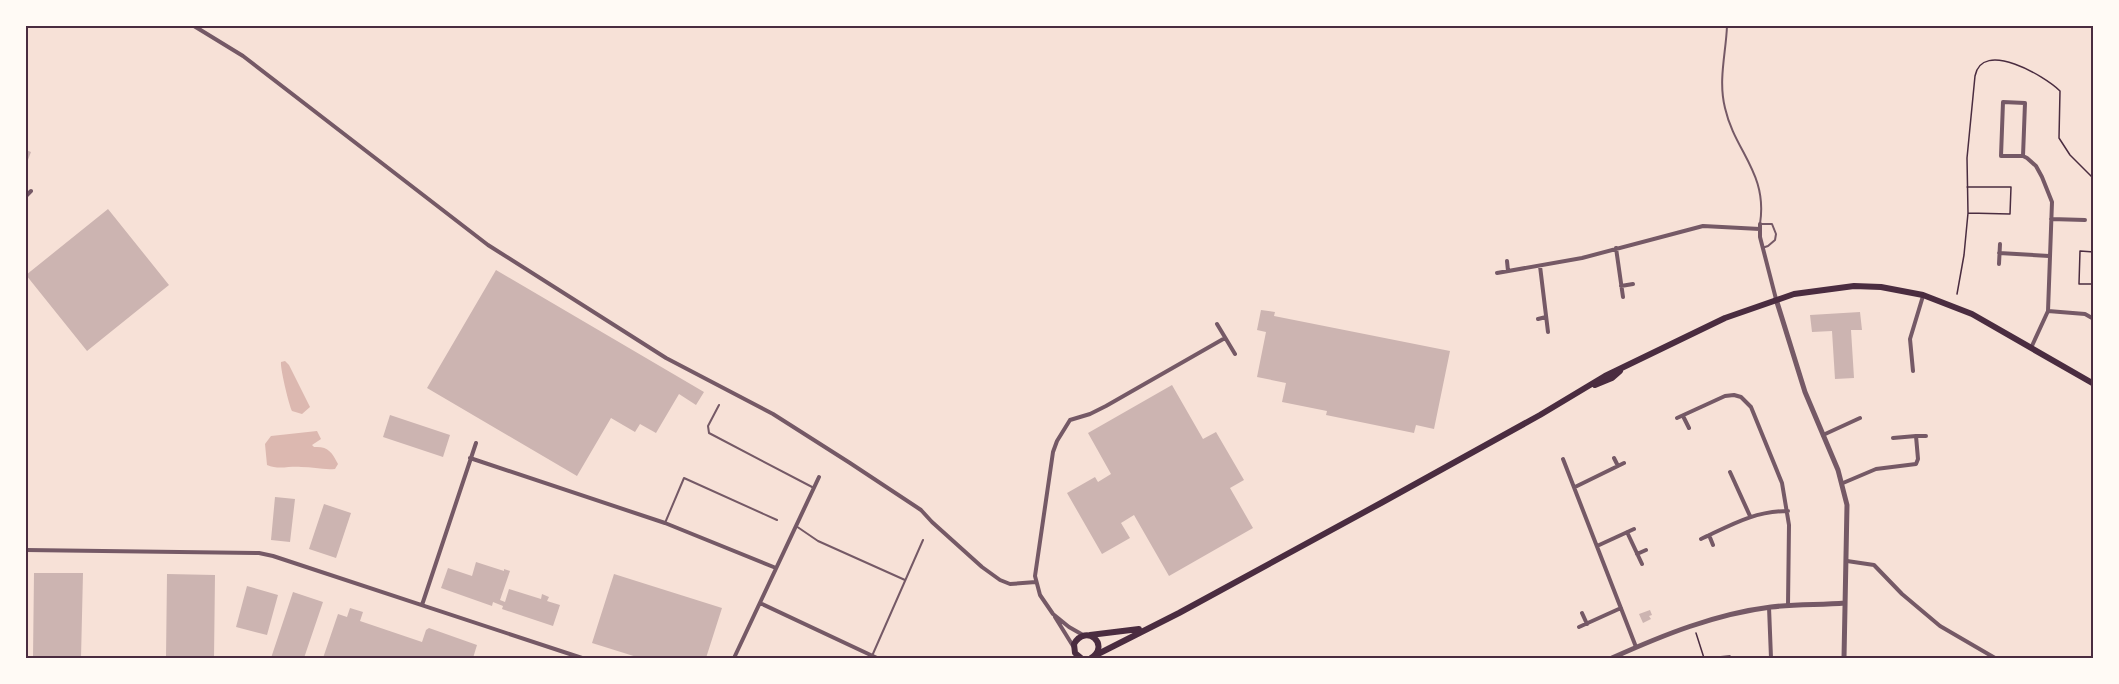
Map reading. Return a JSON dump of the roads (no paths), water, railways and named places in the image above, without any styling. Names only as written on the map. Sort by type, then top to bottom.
[{"type":"main road","points":[[1093,657],[1381,503],[1605,376],[1725,318],[1776,299],[1802,292],[1854,286],[1881,287],[1923,295],[1972,314],[2094,384]]},
{"type":"main road","points":[[1081,658],[1074,653],[1076,641],[1086,635],[1123,632],[1152,626]]},
{"type":"main road","points":[[1086,635],[1097,642],[1098,648],[1093,657]]},
{"type":"street","points":[[194,26],[243,56],[488,245],[666,358],[773,414],[850,463],[921,510],[982,567],[1000,580],[1010,584],[1036,582]]},
{"type":"street","points":[[2023,156],[2025,104],[2003,102],[2001,156],[2023,156],[2036,166],[2048,188],[2052,202],[2048,311],[2031,348]]},
{"type":"street","points":[[26,196],[31,191]]},
{"type":"street","points":[[2051,219],[2085,220]]},
{"type":"street","points":[[1497,273],[1540,266],[1703,226],[1760,227],[1762,248],[1802,384],[1842,483],[1847,505],[1844,658]]},
{"type":"street","points":[[1999,264],[2000,244]]},
{"type":"street","points":[[1616,248],[1623,297]]},
{"type":"street","points":[[1999,253],[2049,256]]},
{"type":"street","points":[[1507,261],[1508,271]]},
{"type":"street","points":[[1540,266],[1548,332]]},
{"type":"street","points":[[1621,286],[1633,284]]},
{"type":"street","points":[[1913,371],[1910,339],[1923,295]]},
{"type":"street","points":[[2048,311],[2085,314],[2092,318]]},
{"type":"street","points":[[1538,319],[1546,317]]},
{"type":"street","points":[[1217,324],[1234,354]]},
{"type":"street","points":[[1074,653],[1040,595],[1035,571],[1053,452],[1057,441],[1070,420],[1106,406],[1225,338]]},
{"type":"street","points":[[1677,418],[1725,396],[1734,395],[1746,401],[1751,407],[1782,483],[1788,511],[1788,605]]},
{"type":"street","points":[[1683,416],[1689,428]]},
{"type":"street","points":[[1823,435],[1860,418]]},
{"type":"street","points":[[1842,483],[1876,468],[1916,464],[1918,459],[1916,436]]},
{"type":"street","points":[[1893,438],[1926,436]]},
{"type":"street","points":[[422,604],[476,443]]},
{"type":"street","points":[[1614,458],[1618,466]]},
{"type":"street","points":[[470,459],[665,523],[734,549],[776,568]]},
{"type":"street","points":[[1563,459],[1636,647]]},
{"type":"street","points":[[1575,487],[1624,463]]},
{"type":"street","points":[[1730,472],[1750,516]]},
{"type":"street","points":[[734,658],[819,477]]},
{"type":"street","points":[[1701,539],[1750,516],[1788,511]]},
{"type":"street","points":[[1597,546],[1634,529]]},
{"type":"street","points":[[1627,532],[1642,564]]},
{"type":"street","points":[[1709,535],[1713,545]]},
{"type":"street","points":[[26,550],[260,553],[289,560],[582,658]]},
{"type":"street","points":[[1637,554],[1646,550]]},
{"type":"street","points":[[1847,561],[1874,565],[1902,594],[1940,626],[1995,658]]},
{"type":"street","points":[[760,603],[877,658]]},
{"type":"street","points":[[1612,658],[1703,622],[1769,607],[1845,603]]},
{"type":"street","points":[[1769,607],[1771,658]]},
{"type":"street","points":[[1580,627],[1621,608]]},
{"type":"street","points":[[1582,613],[1587,624]]},
{"type":"street","points":[[1053,614],[1069,627],[1086,635]]},
{"type":"lane","points":[[1726,26],[1722,75],[1725,108],[1728,120],[1752,168],[1762,196],[1760,227],[1772,224],[1776,234],[1776,240],[1762,248]]},
{"type":"lane","points":[[719,405],[708,426],[709,432],[814,488]]},
{"type":"lane","points":[[665,523],[684,478],[777,520]]},
{"type":"lane","points":[[796,526],[818,541],[905,580]]},
{"type":"lane","points":[[872,656],[922,540]]}]
